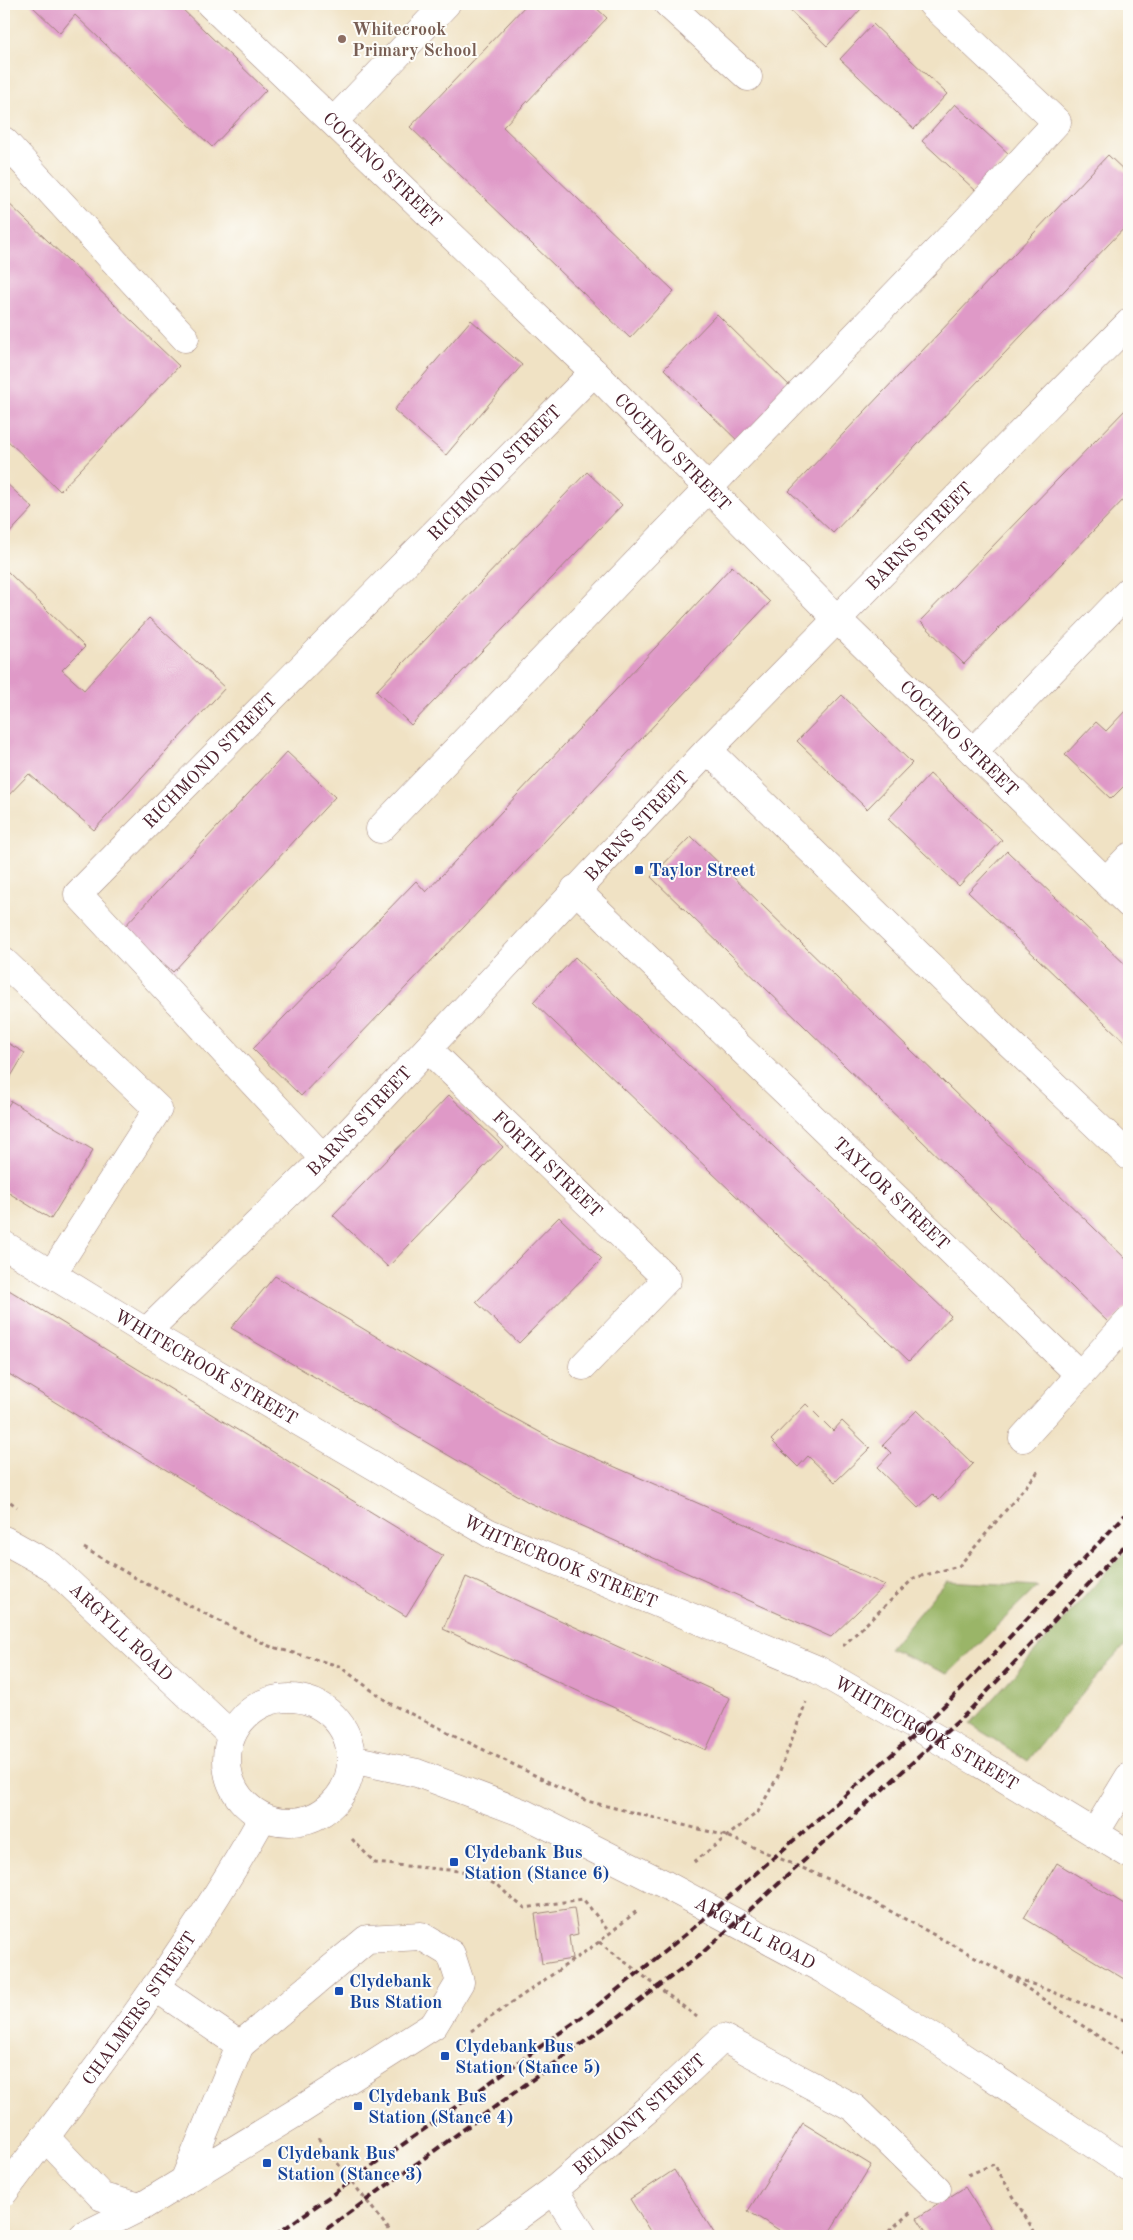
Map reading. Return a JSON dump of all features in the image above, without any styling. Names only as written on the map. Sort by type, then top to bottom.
[{"type":"street","name":"COCHNO STREET","points":[[210,4],[594,372],[837,619],[1129,904]]},
{"type":"street","points":[[334,121],[446,4]]},
{"type":"street","points":[[668,4],[748,77]]},
{"type":"street","points":[[380,829],[968,219],[1058,122],[932,4]]},
{"type":"street","points":[[4,141],[185,338]]},
{"type":"street","name":"BARNS STREET","points":[[146,1332],[324,1159],[575,889],[708,750],[1129,323]]},
{"type":"street","name":"RICHMOND STREET","points":[[324,1159],[78,894],[594,372]]},
{"type":"street","points":[[973,752],[1129,591]]},
{"type":"street","points":[[708,750],[1129,1156]]},
{"type":"street","points":[[1106,881],[1129,857]]},
{"type":"street","name":"TAYLOR STREET","points":[[575,889],[1080,1375]]},
{"type":"street","points":[[4,962],[158,1109],[52,1274]]},
{"type":"street","name":"FORTH STREET","points":[[428,1049],[666,1279],[583,1366]]},
{"type":"street","name":"WHITECROOK STREET","points":[[4,1245],[146,1332],[489,1533],[818,1670],[981,1764],[1129,1854]]},
{"type":"street","points":[[1023,1438],[1129,1321]]},
{"type":"street","name":"ARGYLL ROAD","points":[[4,1540],[51,1566],[231,1735]]},
{"type":"street","points":[[288,1697],[312,1701],[332,1715],[346,1736],[351,1759],[347,1784],[333,1804],[311,1818],[288,1822],[263,1817],[244,1804],[231,1783],[226,1760],[231,1735],[244,1716],[264,1702],[288,1697]]},
{"type":"street","name":"ARGYLL ROAD","points":[[351,1759],[417,1773],[523,1813],[666,1885],[824,1970],[940,2042],[1129,2168]]},
{"type":"street","points":[[1096,1834],[1129,1777]]},
{"type":"street","name":"CHALMERS STREET","points":[[4,2192],[155,1987],[241,1856],[263,1817]]},
{"type":"street","points":[[83,2236],[141,2207],[302,2109],[434,2025],[460,1982],[451,1954],[421,1936],[367,1939],[240,2045],[184,2180]]},
{"type":"street","points":[[155,1987],[240,2045]]},
{"type":"street","points":[[724,2038],[854,2108],[936,2189]]},
{"type":"street","name":"BELMONT STREET","points":[[491,2236],[554,2190],[649,2108],[724,2038]]},
{"type":"street","points":[[45,2137],[102,2197],[141,2207]]},
{"type":"street","points":[[554,2190],[583,2236]]},
{"type":"path","points":[[462,2037],[599,1942],[666,1885],[758,1812],[778,1776],[818,1670],[914,1578],[959,1566],[1037,1473],[1023,1438]]},
{"type":"path","points":[[4,1500],[21,1509]]},
{"type":"path","points":[[83,1547],[138,1580],[269,1646],[339,1666],[389,1703],[587,1801],[727,1836],[840,1884],[1003,1972],[1129,2057]]},
{"type":"path","points":[[352,1839],[375,1863],[470,1872],[499,1886],[525,1908],[582,1899],[610,1933]]},
{"type":"path","points":[[599,1942],[724,2038]]},
{"type":"path","points":[[1003,1972],[1129,2022]]},
{"type":"path","points":[[326,2132],[318,2137],[394,2236]]},
{"type":"path","points":[[936,2189],[994,2164],[1037,2236]]},
{"type":"green space","points":[[1129,1547],[1129,1641],[1088,1686],[1028,1761],[970,1724]]},
{"type":"green space","points":[[946,1581],[1038,1586],[948,1674],[889,1649]]},
{"type":"building","points":[[30,4],[177,4],[266,90],[212,147],[75,15],[60,33]]},
{"type":"building","points":[[527,4],[592,4],[607,18],[503,127],[674,291],[630,338],[410,127]]},
{"type":"building","points":[[783,4],[855,4],[861,9],[827,46]]},
{"type":"building","points":[[873,24],[947,94],[914,129],[840,59]]},
{"type":"building","points":[[955,104],[1009,154],[976,191],[922,141]]},
{"type":"building","points":[[1108,155],[1129,175],[1129,223],[833,533],[789,491]]},
{"type":"building","points":[[4,199],[179,366],[60,491],[4,437]]},
{"type":"building","points":[[717,314],[798,394],[745,448],[664,369]]},
{"type":"building","points":[[471,320],[522,365],[446,455],[394,410]]},
{"type":"building","points":[[1129,406],[1129,494],[964,664],[920,621]]},
{"type":"building","points":[[587,472],[622,505],[411,725],[376,691]]},
{"type":"building","points":[[4,481],[33,508],[4,539]]},
{"type":"building","points":[[732,566],[770,602],[464,927],[301,1096],[253,1049],[416,881],[426,892]]},
{"type":"building","points":[[7,571],[85,647],[62,670],[84,690],[149,618],[225,688],[94,830],[29,774],[4,800],[4,574]]},
{"type":"building","points":[[842,695],[912,763],[867,809],[797,741]]},
{"type":"building","points":[[1129,707],[1129,781],[1111,799],[1065,755],[1096,722],[1106,731]]},
{"type":"building","points":[[287,752],[335,797],[173,972],[124,927]]},
{"type":"building","points":[[930,774],[1002,840],[959,886],[888,819]]},
{"type":"building","points":[[691,836],[1129,1262],[1129,1305],[1110,1324],[651,877]]},
{"type":"building","points":[[1007,851],[1129,968],[1129,1046],[968,892]]},
{"type":"building","points":[[575,957],[951,1316],[909,1361],[533,1002]]},
{"type":"building","points":[[4,1041],[25,1053],[4,1088]]},
{"type":"building","points":[[449,1095],[503,1147],[388,1267],[333,1215]]},
{"type":"building","points":[[11,1101],[93,1150],[51,1219],[4,1190],[4,1112]]},
{"type":"building","points":[[559,1217],[602,1259],[519,1343],[476,1302]]},
{"type":"building","points":[[275,1276],[499,1410],[558,1442],[885,1585],[831,1637],[530,1503],[231,1328]]},
{"type":"building","points":[[4,1287],[443,1556],[406,1616],[4,1371]]},
{"type":"building","points":[[806,1404],[833,1431],[842,1421],[870,1448],[835,1482],[808,1456],[798,1467],[771,1440]]},
{"type":"building","points":[[917,1410],[973,1464],[939,1500],[933,1494],[918,1508],[877,1468],[891,1453],[883,1445]]},
{"type":"building","points":[[466,1577],[730,1698],[706,1750],[443,1629]]},
{"type":"building","points":[[1057,1863],[1129,1907],[1129,1982],[1024,1918]]},
{"type":"building","points":[[574,1908],[578,1934],[569,1936],[572,1959],[542,1964],[535,1914]]},
{"type":"building","points":[[803,2123],[871,2165],[827,2236],[789,2236],[748,2211]]},
{"type":"building","points":[[674,2170],[716,2236],[653,2236],[630,2199]]},
{"type":"building","points":[[965,2187],[996,2236],[929,2236],[917,2218]]},
{"type":"railway","points":[[274,2236],[592,2010],[691,1930],[913,1736],[951,1699],[1129,1511]]},
{"type":"railway","points":[[317,2236],[613,2021],[701,1954],[967,1713],[1129,1541]]},
{"type":"place","name":"Whitecrook Primary School","points":[[342,39]]},
{"type":"place","name":"Taylor Street","points":[[639,870]]},
{"type":"place","name":"Clydebank Bus Station (Stance 6)","points":[[454,1862]]},
{"type":"place","name":"Clydebank Bus Station","points":[[339,1991]]},
{"type":"place","name":"Clydebank Bus Station (Stance 5)","points":[[445,2056]]},
{"type":"place","name":"Clydebank Bus Station (Stance 4)","points":[[358,2106]]},
{"type":"place","name":"Clydebank Bus Station (Stance 3)","points":[[267,2163]]}]
